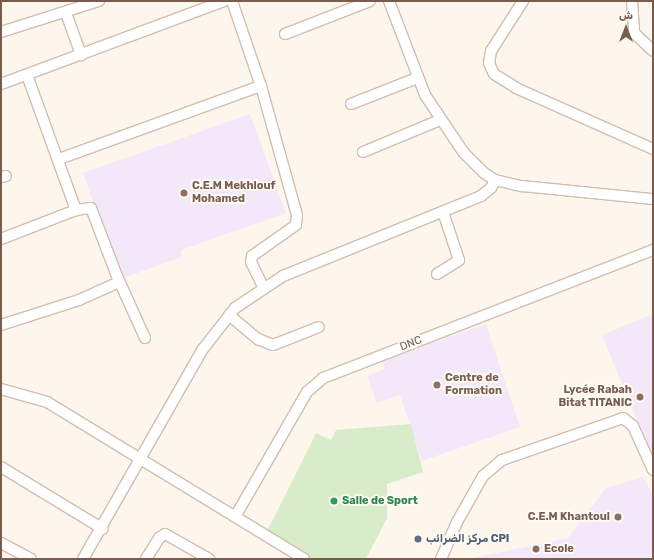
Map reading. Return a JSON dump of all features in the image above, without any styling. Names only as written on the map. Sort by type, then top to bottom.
[{"type":"street","points":[[1,32],[58,12],[66,13],[99,1]]},
{"type":"street","points":[[286,34],[370,1]]},
{"type":"street","points":[[389,1],[417,78],[440,120],[478,168],[495,180],[551,191],[653,199]]},
{"type":"street","points":[[523,1],[491,51],[489,63],[494,74],[516,88],[653,148]]},
{"type":"street","points":[[632,1],[634,33],[653,51]]},
{"type":"street","points":[[1,84],[81,54],[232,2],[261,86],[297,215],[296,225],[252,256],[251,262],[263,287]]},
{"type":"street","points":[[66,13],[81,54]]},
{"type":"street","points":[[27,75],[59,159],[76,210]]},
{"type":"street","points":[[351,104],[417,78]]},
{"type":"street","points":[[59,159],[261,86]]},
{"type":"street","points":[[363,152],[440,120]]},
{"type":"street","points":[[83,559],[103,529],[203,349],[229,315],[263,287],[283,276],[443,212],[486,192],[495,180]]},
{"type":"street","points":[[1,238],[76,210],[88,207],[94,210],[119,282],[145,338]]},
{"type":"street","points":[[437,274],[459,260],[443,212]]},
{"type":"street","name":"DNC","points":[[235,517],[307,392],[323,378],[653,250]]},
{"type":"street","points":[[1,325],[79,300],[119,282]]},
{"type":"street","points":[[229,315],[258,339],[273,345],[319,327]]},
{"type":"street","points":[[1,389],[47,402],[141,461],[304,559]]},
{"type":"street","points":[[441,559],[457,522],[483,476],[502,460],[623,418],[633,426],[653,470]]},
{"type":"street","points":[[1,467],[103,529]]},
{"type":"street","points":[[146,559],[159,538],[165,534],[209,559]]},
{"type":"street","points":[[1,543],[31,559]]},
{"type":"shaded area","name":"C.E.M Mekhlouf Mohamed","points":[[250,114],[286,213],[181,250],[182,257],[120,279],[83,173]]},
{"type":"shaded area","name":"Lycée Rabah Bitat TITANIC","points":[[653,314],[653,459],[602,335]]},
{"type":"shaded area","name":"Centre de Formation","points":[[486,324],[520,427],[422,461],[400,395],[377,403],[367,376],[385,369],[382,360]]},
{"type":"shaded area","name":"C.E.M Khantoul","points":[[643,477],[653,496],[653,559],[468,559],[568,538],[606,488]]},
{"type":"green space","name":"Salle de Sport","points":[[411,424],[423,472],[387,484],[387,518],[366,559],[305,559],[265,535],[316,433],[331,440],[336,430]]},
{"type":"place","name":"C.E.M Mekhlouf Mohamed","points":[[184,193]]},
{"type":"place","name":"Centre de Formation","points":[[437,385]]},
{"type":"place","name":"Lycée Rabah Bitat TITANIC","points":[[640,397]]},
{"type":"place","name":"Salle de Sport","points":[[334,501]]},
{"type":"place","name":"C.E.M Khantoul","points":[[618,517]]},
{"type":"place","name":"مركز الضرائب CPI","points":[[418,539]]},
{"type":"place","name":"Ecole","points":[[536,549]]}]
